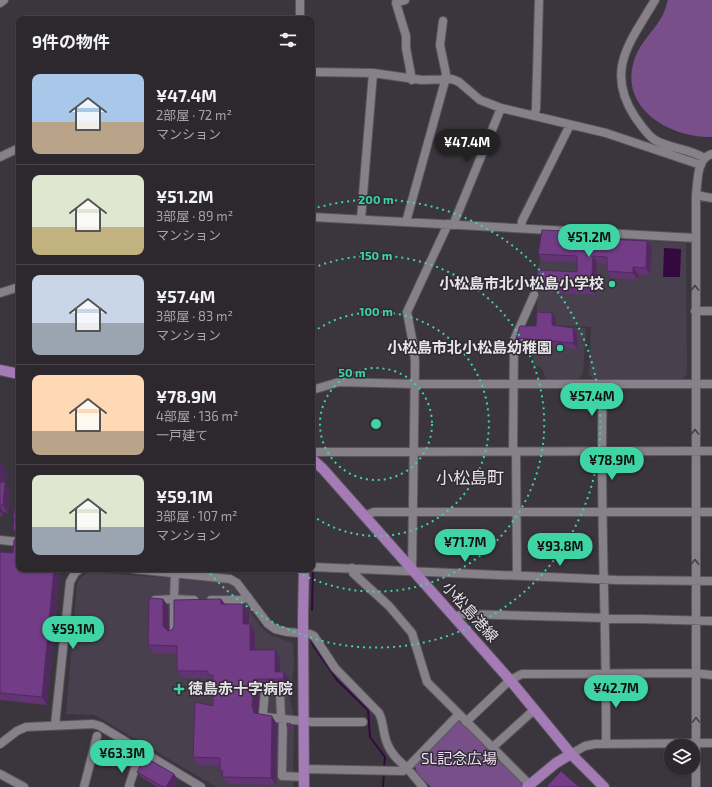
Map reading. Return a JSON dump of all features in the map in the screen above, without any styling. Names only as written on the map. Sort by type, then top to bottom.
[{"type":"main road","points":[[0,370],[16,373]]},
{"type":"main road","name":"小松島港線","points":[[315,462],[455,617],[510,680],[571,754],[604,787]]},
{"type":"main road","points":[[304,572],[304,778]]},
{"type":"main road","points":[[528,786],[556,763],[571,754]]},
{"type":"street","points":[[0,3],[4,0]]},
{"type":"street","points":[[300,0],[300,16]]},
{"type":"street","points":[[405,0],[396,3],[406,36],[406,48],[412,80]]},
{"type":"street","points":[[534,115],[536,109],[539,0]]},
{"type":"street","points":[[655,0],[623,56],[621,76],[627,102],[643,129],[656,140],[697,154],[702,161]]},
{"type":"street","points":[[406,222],[446,79],[440,45],[443,21]]},
{"type":"street","points":[[315,72],[390,74],[412,80],[446,79],[459,82],[480,100],[501,108],[606,133],[702,161]]},
{"type":"street","points":[[361,219],[373,73]]},
{"type":"street","points":[[412,571],[414,512],[414,349],[406,312],[450,224],[501,108]]},
{"type":"street","points":[[521,228],[522,221],[570,125]]},
{"type":"street","points":[[0,157],[16,149]]},
{"type":"street","points":[[696,739],[696,195],[702,161],[712,154]]},
{"type":"street","points":[[696,195],[712,198]]},
{"type":"street","points":[[315,217],[696,238]]},
{"type":"street","points":[[0,293],[16,288]]},
{"type":"street","points":[[517,575],[513,384],[514,337],[534,295]]},
{"type":"street","points":[[695,311],[712,311]]},
{"type":"street","points":[[315,389],[339,382],[414,384],[712,384]]},
{"type":"street","points":[[603,384],[602,512],[606,674],[606,744]]},
{"type":"street","points":[[315,452],[712,451]]},
{"type":"street","points":[[364,516],[374,512],[712,512]]},
{"type":"street","points":[[0,540],[16,542]]},
{"type":"street","points":[[315,567],[603,579],[712,581]]},
{"type":"street","points":[[352,568],[353,573],[389,606],[412,633],[427,682],[493,747],[528,786]]},
{"type":"street","points":[[55,725],[70,582],[76,572]]},
{"type":"street","points":[[164,572],[230,579],[237,583],[268,624],[275,629],[314,636],[335,668],[379,713],[383,721],[386,742],[392,752],[424,787]]},
{"type":"street","points":[[174,633],[175,573]]},
{"type":"street","points":[[155,600],[174,599],[234,601],[248,597]]},
{"type":"street","points":[[455,617],[462,614],[712,621]]},
{"type":"street","points":[[466,722],[510,680],[522,674],[695,673],[712,675]]},
{"type":"street","points":[[493,747],[534,710]]},
{"type":"street","points":[[363,722],[312,722],[282,718],[282,776],[304,778],[385,770],[403,771],[459,714]]},
{"type":"street","points":[[0,744],[17,731],[26,727],[93,724],[100,726],[198,786]]},
{"type":"street","points":[[84,787],[97,736]]},
{"type":"street","points":[[571,754],[585,746],[606,744],[664,743]]},
{"type":"street","points":[[700,743],[712,743]]},
{"type":"street","points":[[130,787],[129,786],[141,751]]},
{"type":"street","points":[[0,774],[24,787]]},
{"type":"street","points":[[696,775],[696,787]]},
{"type":"shaded area","name":"小松島市北小松島小学校","points":[[541,235],[686,243],[687,374],[683,379],[594,379],[589,375],[591,327],[536,324]]},
{"type":"shaded area","points":[[664,248],[681,249],[680,277],[663,277]]},
{"type":"shaded area","name":"小松島市北小松島幼稚園","points":[[536,325],[584,328],[586,330],[583,373],[578,380],[547,380],[541,367],[533,366]]},
{"type":"shaded area","name":"徳島赤十字病院","points":[[95,572],[227,583],[232,585],[261,627],[270,635],[293,643],[294,665],[290,699],[294,715],[293,787],[216,787],[95,715],[66,714],[77,584],[80,578],[87,573]]},
{"type":"green space","points":[[668,0],[712,0],[712,137],[696,136],[665,126],[652,117],[641,106],[634,93],[631,78],[636,54],[661,18]]},
{"type":"green space","name":"SL記念広場","points":[[458,720],[462,721],[529,787],[431,787],[418,774],[415,765]]},
{"type":"building","points":[[542,230],[563,231],[562,240],[608,243],[608,239],[647,241],[646,268],[633,267],[633,273],[607,271],[607,257],[593,256],[591,288],[537,285],[538,270],[577,272],[577,256],[538,254]]},
{"type":"building","points":[[537,312],[552,313],[552,325],[573,328],[574,343],[516,338],[520,326],[536,326]]},
{"type":"building","points":[[0,482],[5,482],[3,505],[0,505]]},
{"type":"building","points":[[16,501],[16,532],[13,529]]},
{"type":"building","points":[[16,539],[16,572],[54,572],[42,697],[0,693],[0,552],[13,553],[14,540]]},
{"type":"building","points":[[149,598],[163,599],[163,626],[168,631],[172,630],[174,626],[174,600],[221,599],[221,604],[243,604],[243,624],[250,624],[250,650],[275,650],[275,672],[284,672],[283,679],[255,679],[252,705],[254,713],[272,716],[271,778],[222,777],[223,771],[220,770],[220,758],[193,757],[195,702],[213,706],[213,675],[208,675],[208,671],[177,671],[177,646],[148,645]]},
{"type":"building","points":[[145,757],[174,774],[166,787],[163,787],[137,772]]},
{"type":"building","points":[[561,771],[579,787],[548,787],[547,786]]},
{"type":"waterway","points":[[312,610],[313,572]]},
{"type":"waterway","points":[[311,639],[313,645],[337,680],[368,710],[370,737],[385,757],[384,768]]},
{"type":"waterway","points":[[383,787],[384,772]]},
{"type":"place","name":"小松島市北小松島小学校","points":[[612,284]]},
{"type":"place","name":"小松島市北小松島幼稚園","points":[[560,348]]},
{"type":"place","name":"徳島赤十字病院","points":[[179,689]]},
{"type":"district","name":"小松島町","points":[[470,478]]}]
